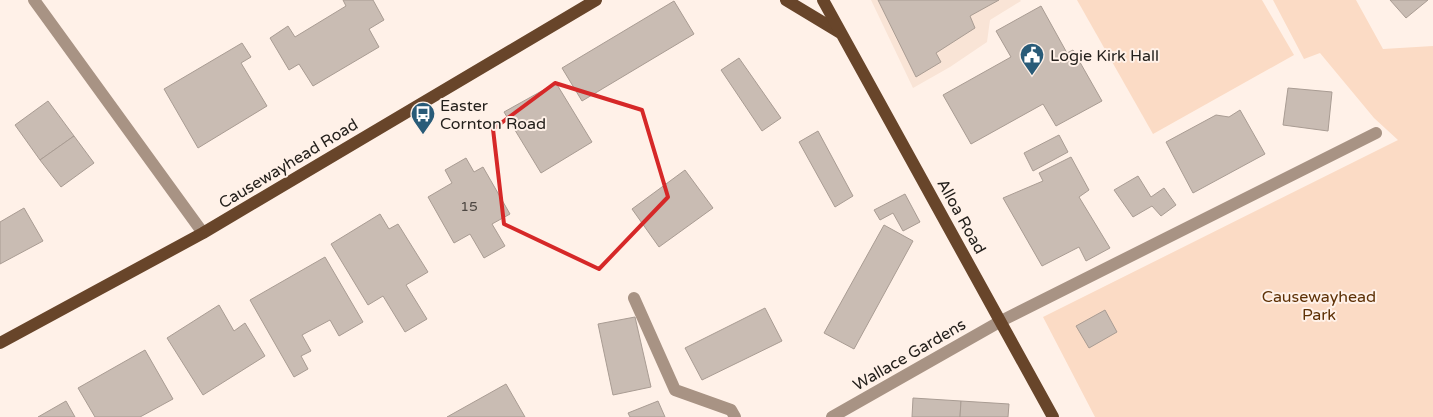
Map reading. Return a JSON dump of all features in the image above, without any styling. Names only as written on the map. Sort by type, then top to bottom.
[{"type":"main road","name":"Alloa Road","points":[[786,0],[839,32]]},
{"type":"main road","name":"Alloa Road","points":[[823,0],[1053,417]]},
{"type":"main road","name":"Causewayhead Road","points":[[0,343],[203,233],[593,2]]},
{"type":"street","points":[[34,0],[203,233]]},
{"type":"street","name":"Wallace Gardens","points":[[832,417],[1001,320],[1376,132]]},
{"type":"street","points":[[634,298],[675,390],[731,410],[735,417]]},
{"type":"highlighted area","points":[[555,83],[642,110],[668,197],[599,269],[504,224],[493,129]]},
{"type":"shaded area","points":[[871,0],[1021,1],[990,20],[987,42],[950,67],[913,88]]},
{"type":"green space","points":[[1077,0],[1262,0],[1294,55],[1153,134]]},
{"type":"green space","name":"Causewayhead Park","points":[[1273,0],[1356,0],[1383,49],[1433,46],[1433,417],[1095,417],[1043,317],[1398,140],[1374,118],[1320,53],[1304,59]]},
{"type":"building","points":[[343,0],[373,0],[384,20],[369,29],[379,47],[313,86],[299,64],[289,70],[270,38],[288,26],[295,37],[346,6]]},
{"type":"building","points":[[878,0],[999,0],[970,16],[975,28],[936,53],[941,62],[916,77]]},
{"type":"building","points":[[1390,0],[1428,0],[1406,18]]},
{"type":"building","points":[[674,1],[694,34],[582,101],[562,68]]},
{"type":"building","name":"Logie Kirk Hall","points":[[1041,6],[1067,53],[1073,50],[1102,101],[1056,126],[1043,104],[971,144],[943,95],[1011,57],[996,31]]},
{"type":"building","points":[[242,43],[251,57],[241,63],[267,106],[198,148],[164,89]]},
{"type":"building","points":[[739,58],[781,118],[762,131],[721,70]]},
{"type":"building","points":[[556,83],[592,142],[541,173],[504,112]]},
{"type":"building","points":[[1288,88],[1332,92],[1328,131],[1283,125]]},
{"type":"building","points":[[48,101],[74,136],[40,160],[15,125]]},
{"type":"building","points":[[1240,110],[1265,154],[1193,193],[1166,142],[1216,115],[1229,117]]},
{"type":"building","points":[[818,131],[853,196],[835,207],[799,142]]},
{"type":"building","points":[[1059,135],[1068,152],[1033,171],[1024,153]]},
{"type":"building","points":[[74,136],[94,163],[61,187],[40,160]]},
{"type":"building","points":[[1071,157],[1089,190],[1079,197],[1110,248],[1086,261],[1079,247],[1042,266],[1003,198],[1043,181],[1039,173]]},
{"type":"building","points":[[466,158],[474,172],[483,167],[510,214],[492,224],[505,246],[484,258],[470,234],[454,243],[428,197],[452,183],[445,170]]},
{"type":"building","points":[[685,170],[713,208],[659,247],[632,209]]},
{"type":"building","points":[[1138,176],[1151,197],[1164,188],[1176,205],[1161,216],[1152,206],[1133,217],[1114,190]]},
{"type":"building","points":[[905,194],[920,222],[903,231],[893,213],[880,220],[874,210]]},
{"type":"building","points":[[24,208],[43,241],[0,264],[0,222]]},
{"type":"building","points":[[380,214],[389,229],[398,224],[428,272],[406,285],[427,319],[405,332],[383,296],[368,305],[331,244]]},
{"type":"building","points":[[884,225],[913,241],[854,349],[824,333]]},
{"type":"building","points":[[325,257],[363,322],[339,336],[330,320],[302,335],[311,351],[301,356],[308,369],[294,377],[250,300]]},
{"type":"building","points":[[219,305],[234,331],[245,323],[265,356],[203,395],[167,338]]},
{"type":"building","points":[[765,308],[782,341],[702,380],[685,348]]},
{"type":"building","points":[[1105,310],[1117,332],[1089,348],[1076,326]]},
{"type":"building","points":[[635,317],[651,387],[613,395],[598,324]]},
{"type":"building","points":[[145,350],[173,399],[140,417],[95,417],[78,388]]},
{"type":"building","points":[[506,384],[525,417],[447,417]]},
{"type":"building","points":[[913,398],[961,401],[960,417],[912,417]]},
{"type":"building","points":[[66,401],[75,417],[38,417]]},
{"type":"building","points":[[658,401],[665,417],[630,417],[628,413]]},
{"type":"building","points":[[961,401],[1009,404],[1008,417],[960,417]]},
{"type":"place","name":"Logie Kirk Hall","points":[[1032,76]]},
{"type":"place","name":"Easter Cornton Road","points":[[423,135]]}]
